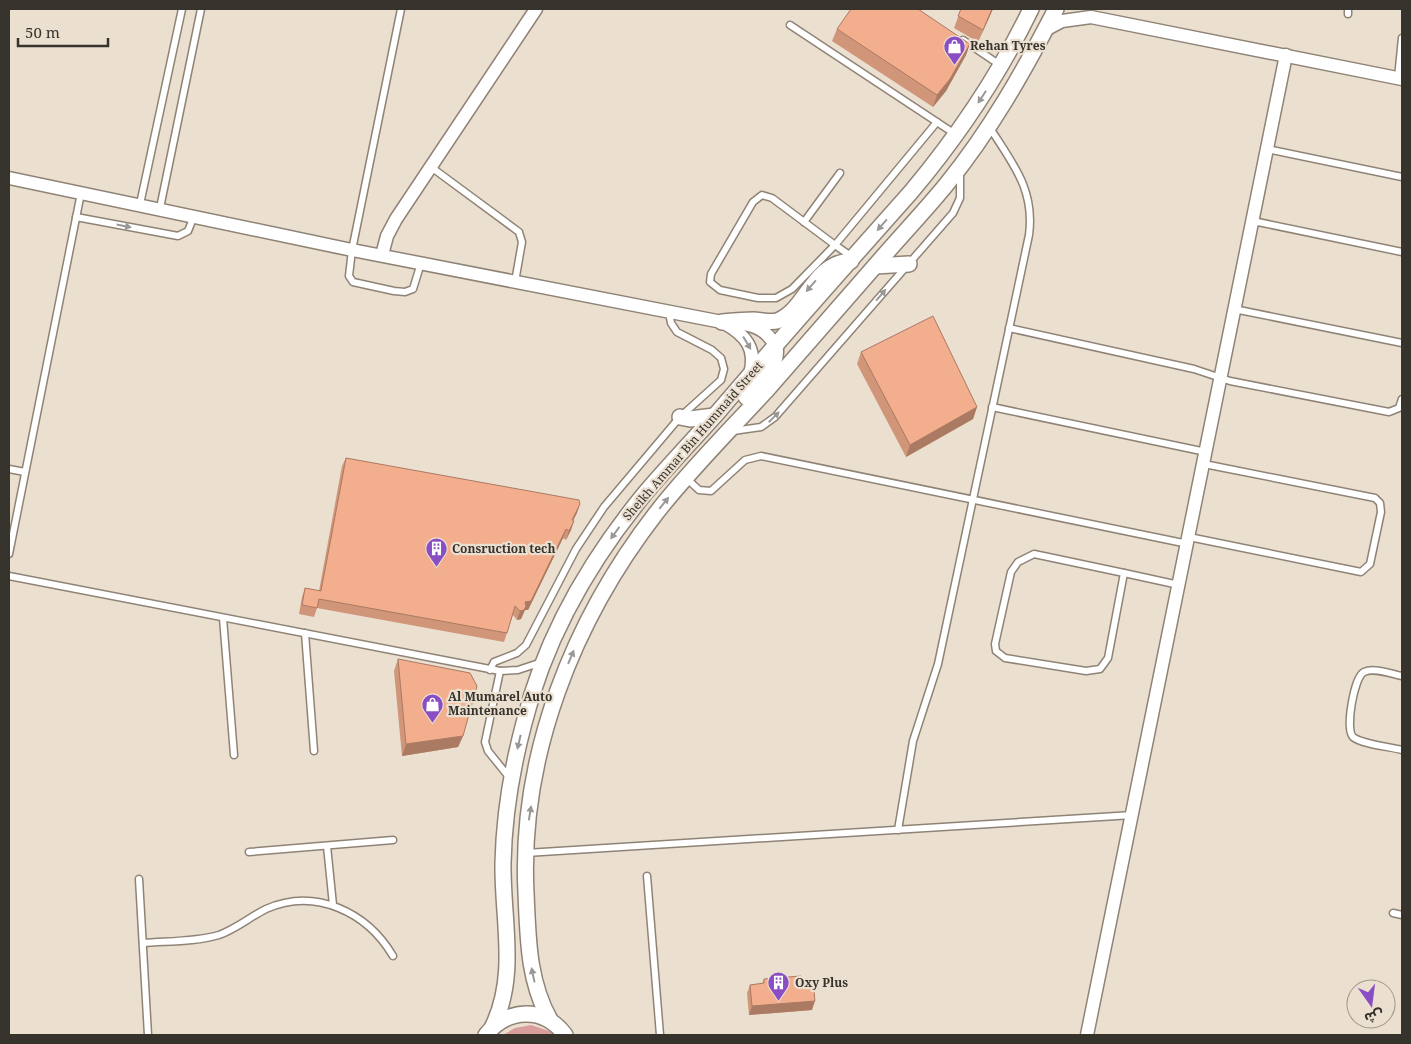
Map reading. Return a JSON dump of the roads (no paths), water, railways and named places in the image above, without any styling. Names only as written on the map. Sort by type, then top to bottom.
[{"type":"street","points":[[382,255],[391,228],[536,9]]},
{"type":"street","name":"Sheikh Ammar Bin Hummaid Street","points":[[489,1031],[504,996],[507,976],[503,859],[511,781],[524,720],[543,661],[571,602],[610,540],[647,492],[922,180],[956,134],[1002,65],[1031,9]]},
{"type":"street","name":"Sheikh Ammar Bin Hummaid Street","points":[[561,1030],[536,990],[531,968],[526,853],[529,816],[542,748],[558,690],[574,649],[592,611],[655,514],[875,266],[960,167],[989,127],[1018,81],[1056,9]]},
{"type":"street","points":[[1085,9],[1100,18]]},
{"type":"street","points":[[1045,30],[1071,18],[1100,18],[1400,78]]},
{"type":"street","points":[[1086,1035],[1133,815],[1286,55]]},
{"type":"street","points":[[9,178],[195,215],[352,250],[722,322],[756,326],[768,334],[775,346],[776,356],[773,366],[708,442],[702,461]]},
{"type":"street","points":[[722,322],[739,320],[776,321],[790,310],[827,269],[838,263],[852,260]]},
{"type":"street","points":[[875,266],[909,264]]},
{"type":"street","points":[[722,322],[740,332],[749,344],[753,359],[750,374]]},
{"type":"street","points":[[680,417],[688,419],[714,416]]},
{"type":"street","points":[[489,1031],[503,1019],[521,1014],[539,1015],[561,1030]]},
{"type":"lane","points":[[140,204],[182,9]]},
{"type":"lane","points":[[160,208],[201,9]]},
{"type":"lane","points":[[400,9],[352,250],[349,276],[353,282],[381,289],[405,292],[413,289],[421,263]]},
{"type":"lane","points":[[790,25],[956,134]]},
{"type":"lane","points":[[954,34],[1002,65]]},
{"type":"lane","points":[[1400,78],[1402,38]]},
{"type":"lane","points":[[852,260],[835,245],[769,196],[758,197],[753,202],[711,274],[712,286],[720,290],[758,298],[776,298],[792,289],[835,245],[938,122]]},
{"type":"lane","points":[[898,830],[914,741],[938,664],[1029,235],[1030,212],[1021,178],[989,127]]},
{"type":"lane","points":[[1267,149],[1402,177]]},
{"type":"lane","points":[[431,166],[518,232],[522,242],[515,282]]},
{"type":"lane","points":[[729,431],[756,428],[771,421],[909,264],[956,208],[960,198],[960,167]]},
{"type":"lane","points":[[804,222],[840,173]]},
{"type":"lane","points":[[9,554],[82,193]]},
{"type":"lane","points":[[76,217],[178,236],[188,231],[195,215]]},
{"type":"lane","points":[[1252,221],[1402,252]]},
{"type":"lane","points":[[1234,309],[1402,343]]},
{"type":"lane","points":[[490,670],[496,661],[517,654],[526,645],[564,571],[590,528],[620,487],[680,417],[718,384],[724,369],[717,353],[677,332],[671,323],[669,312]]},
{"type":"lane","points":[[1009,328],[1185,367],[1221,379],[1389,412],[1399,408],[1402,399]]},
{"type":"lane","points":[[686,478],[699,490],[711,491],[745,460],[761,456],[973,500],[1361,572],[1367,569],[1370,564],[1381,512],[1380,502],[1372,498],[992,407]]},
{"type":"lane","points":[[9,469],[25,472]]},
{"type":"lane","points":[[1124,573],[1108,658],[1100,669],[1086,671],[1006,658],[996,652],[995,644],[1011,572],[1022,558],[1040,554],[1179,585]]},
{"type":"lane","points":[[9,576],[490,670],[500,671],[526,668],[543,661]]},
{"type":"lane","points":[[223,618],[234,754]]},
{"type":"lane","points":[[305,633],[314,751]]},
{"type":"lane","points":[[1402,676],[1370,670],[1359,675],[1348,726],[1351,735],[1359,741],[1402,750]]},
{"type":"lane","points":[[500,671],[485,742],[488,751],[511,781]]},
{"type":"lane","points":[[526,853],[1133,815]]},
{"type":"lane","points":[[249,852],[393,840]]},
{"type":"lane","points":[[327,846],[333,905]]},
{"type":"lane","points":[[647,876],[660,1035]]},
{"type":"lane","points":[[139,879],[148,1035]]},
{"type":"lane","points":[[142,942],[216,936],[267,909],[288,902],[311,901],[333,905],[353,914],[371,928],[393,956]]},
{"type":"lane","points":[[1393,913],[1402,915]]},
{"type":"place","name":"Rehan Tyres","points":[[954,65]]},
{"type":"place","name":"Consruction tech","points":[[436,568]]},
{"type":"place","name":"Al Mumarel Auto Maintenance","points":[[432,723]]},
{"type":"place","name":"Oxy Plus","points":[[779,1002]]}]
